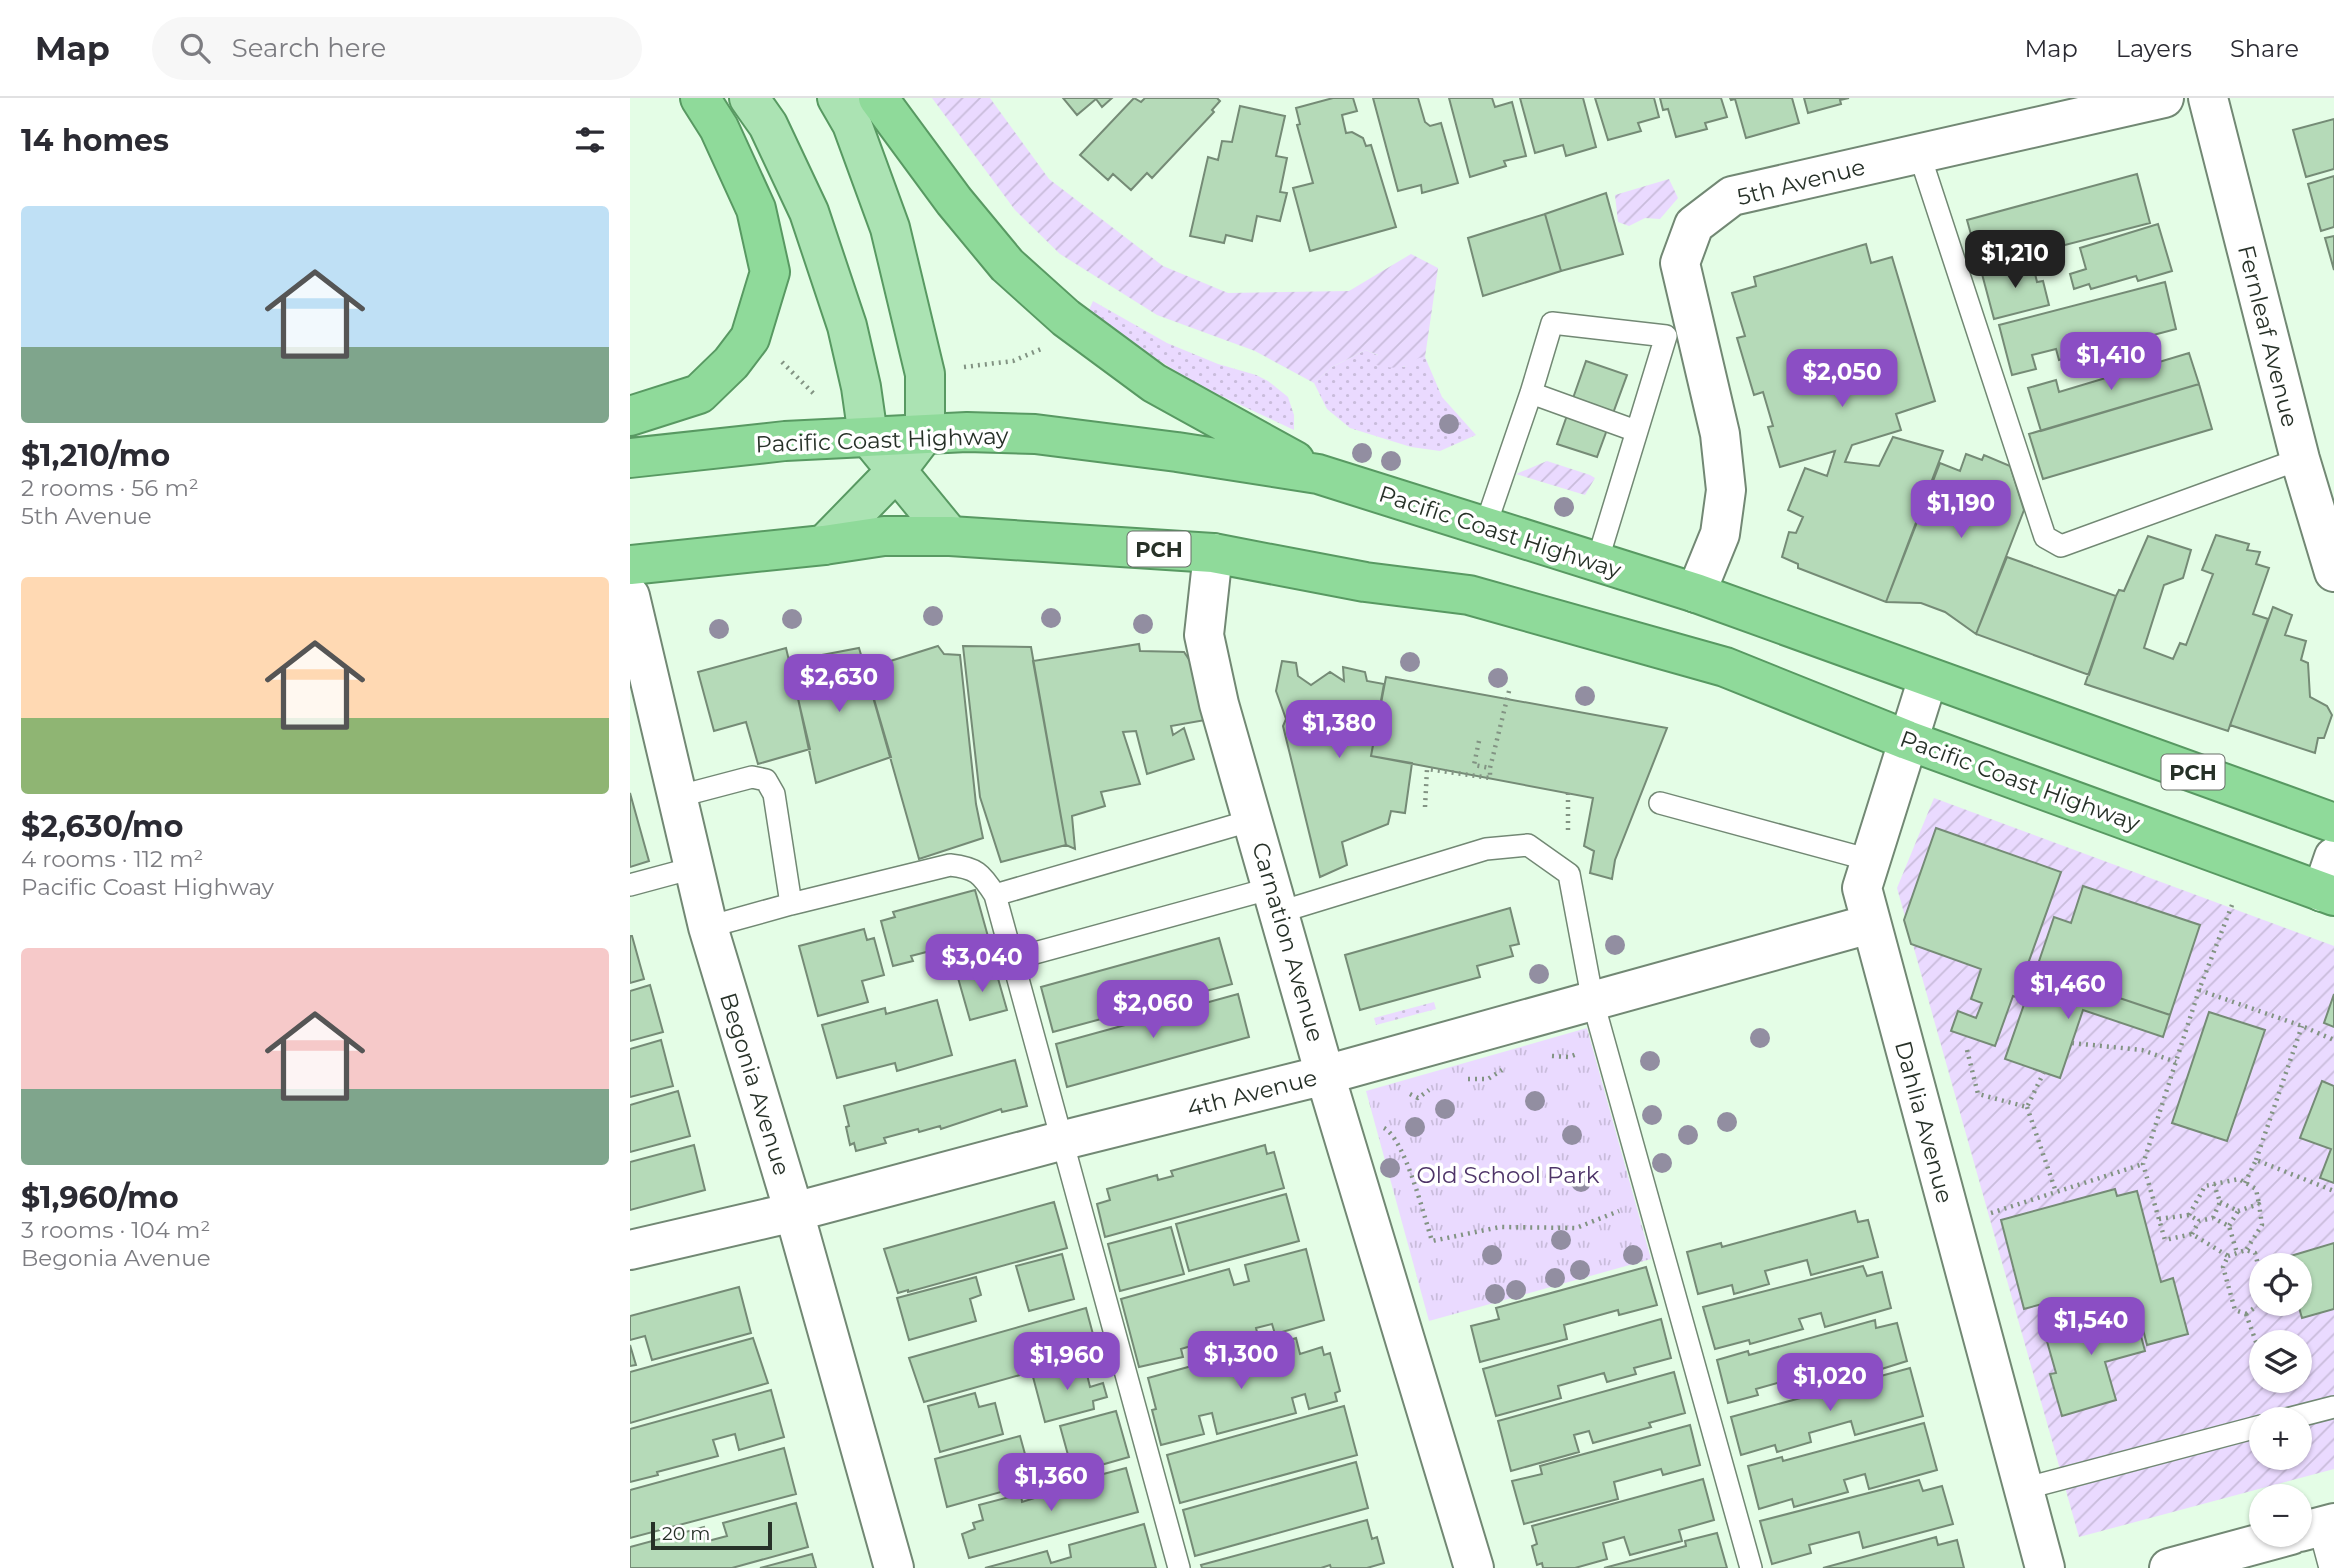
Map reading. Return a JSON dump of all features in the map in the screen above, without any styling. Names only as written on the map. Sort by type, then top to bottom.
[{"type":"highway","points":[[630,416],[699,394],[731,363],[750,338],[771,272],[756,209],[719,128],[700,98]]},
{"type":"highway","points":[[878,98],[954,201],[1007,265],[1066,317],[1154,383],[1318,474]]},
{"type":"highway","name":"Pacific Coast Highway","points":[[630,458],[785,441],[868,436],[925,433],[1035,434],[1318,474],[1696,593],[2334,822]]},
{"type":"highway","name":"Pacific Coast Highway","points":[[630,565],[824,545],[884,536],[950,536],[1213,553],[1365,582],[1469,595],[1725,667],[1907,740],[2328,894]]},
{"type":"main road","points":[[749,98],[768,125],[810,212],[847,326],[861,387],[868,436],[950,536]]},
{"type":"main road","points":[[824,545],[895,471],[925,433],[925,374],[890,229],[852,124],[837,98]]},
{"type":"street","name":"5th Avenue","points":[[1696,593],[1720,534],[1726,490],[1720,434],[1680,330],[1680,263],[1695,225],[1732,196],[2164,98]]},
{"type":"street","name":"Fernleaf Avenue","points":[[2208,98],[2300,459],[2334,572]]},
{"type":"street","name":"Carnation Avenue","points":[[1213,553],[1205,641],[1219,704],[1325,1075],[1474,1568]]},
{"type":"street","name":"Begonia Avenue","points":[[630,596],[708,927],[794,1212],[894,1568]]},
{"type":"street","name":"Dahlia Avenue","points":[[1928,678],[1862,888],[2045,1568]]},
{"type":"street","points":[[2328,894],[2334,857]]},
{"type":"street","name":"4th Avenue","points":[[630,1250],[794,1212],[1063,1140],[1325,1075],[1870,924]]},
{"type":"street","points":[[2169,1568],[2249,1546]]},
{"type":"lane","points":[[1919,153],[2045,537],[2061,546],[2300,459]]},
{"type":"lane","points":[[1485,527],[1552,323],[1680,330],[1636,431],[1597,562]]},
{"type":"lane","points":[[1531,393],[1636,431]]},
{"type":"lane","points":[[676,797],[752,777],[766,780],[774,794],[791,904]]},
{"type":"lane","points":[[1660,803],[1870,860]]},
{"type":"lane","points":[[995,895],[1253,820]]},
{"type":"lane","points":[[1013,959],[1276,900],[1486,849],[1528,845],[1569,874],[1593,1002],[1751,1568]]},
{"type":"lane","points":[[708,927],[950,865],[968,867],[982,875],[995,895],[1180,1568]]},
{"type":"lane","points":[[630,885],[693,868]]},
{"type":"lane","points":[[2312,1413],[2334,1407]]},
{"type":"lane","points":[[2024,1489],[2249,1429]]},
{"type":"lane","points":[[2312,1531],[2330,1568]]},
{"type":"path","points":[[964,367],[1013,361],[1042,349]]},
{"type":"path","points":[[777,357],[816,396]]},
{"type":"path","points":[[1425,807],[1427,769],[1490,778],[1490,768],[1510,687]]},
{"type":"path","points":[[1479,741],[1474,765],[1490,768]]},
{"type":"path","points":[[2228,1256],[2192,1234],[2165,1240],[2143,1164],[2199,990],[2232,905]]},
{"type":"path","points":[[2199,990],[2334,1040]]},
{"type":"path","points":[[2245,1183],[2256,1160],[2302,1026]]},
{"type":"path","points":[[2072,1043],[2142,1050],[2176,1062]]},
{"type":"path","points":[[1967,1050],[1978,1094],[2027,1107]]},
{"type":"path","points":[[2044,1072],[2027,1107],[2056,1192]]},
{"type":"path","points":[[1460,1079],[1488,1079],[1495,1074]]},
{"type":"path","points":[[1403,1090],[1418,1098],[1433,1087]]},
{"type":"path","points":[[1379,1125],[1392,1132],[1401,1147],[1432,1241],[1500,1227],[1576,1228],[1610,1216],[1647,1195]]},
{"type":"path","points":[[2256,1160],[2334,1191]]},
{"type":"path","points":[[1982,1215],[2143,1164]]},
{"type":"path","points":[[2189,1215],[2205,1186],[2239,1179],[2256,1189],[2262,1225],[2246,1250]]},
{"type":"path","points":[[2213,1218],[2220,1202],[2214,1184]]},
{"type":"path","points":[[2220,1202],[2238,1211],[2259,1205]]},
{"type":"path","points":[[2229,1226],[2238,1211]]},
{"type":"path","points":[[2159,1219],[2189,1215],[2199,1221],[2213,1218],[2229,1226],[2237,1253]]},
{"type":"path","points":[[2192,1234],[2199,1221]]},
{"type":"path","points":[[2246,1314],[2235,1310],[2223,1267],[2228,1256],[2246,1250],[2255,1253]]},
{"type":"path","points":[[2246,1314],[2252,1330]]},
{"type":"green space","points":[[932,98],[990,98],[1049,179],[1163,266],[1228,293],[1349,291],[1411,254],[1438,268],[1425,357],[1418,358],[1404,367],[1388,367],[1376,365],[1378,355],[1366,350],[1332,367],[1314,383],[1255,351],[1157,315],[1060,254],[1015,210]]},
{"type":"green space","points":[[1669,179],[1678,198],[1660,219],[1645,218],[1629,226],[1618,222],[1615,195]]},
{"type":"green space","points":[[1093,301],[1167,343],[1268,381],[1288,397],[1294,415],[1294,430],[1194,383],[1137,346],[1089,310]]},
{"type":"green space","points":[[1366,350],[1404,367],[1418,357],[1425,357],[1442,397],[1476,435],[1440,451],[1411,447],[1350,428],[1327,409],[1314,383],[1332,367]]},
{"type":"green space","points":[[1547,461],[1595,478],[1585,495],[1516,474]]},
{"type":"green space","points":[[1934,798],[2334,946],[2334,1469],[2278,1484],[2249,1484],[2249,1492],[2079,1537],[1897,888]]},
{"type":"green space","points":[[1434,1002],[1436,1009],[1376,1025],[1374,1018]]},
{"type":"green space","name":"Old School Park","points":[[1587,1028],[1651,1259],[1429,1321],[1366,1091]]},
{"type":"building","points":[[1063,98],[1112,98],[1102,107],[1096,99],[1077,115]]},
{"type":"building","points":[[1134,98],[1141,102],[1145,98],[1217,98],[1220,101],[1212,110],[1214,112],[1152,178],[1147,173],[1131,190],[1113,174],[1108,180],[1080,155]]},
{"type":"building","points":[[1333,98],[1353,98],[1357,111],[1342,115],[1346,133],[1352,132],[1363,138],[1366,146],[1371,145],[1396,227],[1310,251],[1293,188],[1313,183],[1297,125],[1300,124],[1296,108]]},
{"type":"building","points":[[1373,98],[1418,98],[1425,122],[1430,126],[1441,123],[1458,183],[1422,193],[1421,185],[1398,191]]},
{"type":"building","points":[[1449,98],[1492,98],[1495,107],[1512,102],[1526,156],[1504,161],[1506,166],[1470,177]]},
{"type":"building","points":[[1520,98],[1583,98],[1596,147],[1566,156],[1563,145],[1535,153]]},
{"type":"building","points":[[1595,98],[1654,98],[1659,117],[1638,123],[1641,131],[1608,140]]},
{"type":"building","points":[[1660,98],[1721,98],[1727,117],[1705,123],[1707,129],[1676,137],[1668,109],[1663,110]]},
{"type":"building","points":[[1730,98],[1792,98],[1799,123],[1746,138],[1735,99]]},
{"type":"building","points":[[1804,98],[1849,98],[1840,100],[1841,104],[1808,113]]},
{"type":"building","points":[[1240,106],[1285,116],[1276,156],[1287,158],[1280,192],[1287,193],[1280,221],[1257,216],[1252,241],[1226,235],[1224,243],[1190,236],[1208,157],[1218,160],[1222,141],[1232,142]]},
{"type":"building","points":[[2334,119],[2334,169],[2306,177],[2293,130]]},
{"type":"building","points":[[2137,174],[2150,223],[1980,267],[1967,220]]},
{"type":"building","points":[[2334,176],[2334,227],[2321,231],[2308,184]]},
{"type":"building","points":[[1606,193],[1623,254],[1561,271],[1545,214]]},
{"type":"building","points":[[1545,214],[1561,271],[1483,296],[1468,238]]},
{"type":"building","points":[[2158,224],[2172,271],[2138,281],[2136,276],[2091,289],[2089,284],[2074,289],[2070,274],[2086,269],[2080,248]]},
{"type":"building","points":[[2334,236],[2334,270],[2325,238]]},
{"type":"building","points":[[1866,244],[1871,263],[1892,257],[1935,401],[1896,414],[1901,430],[1852,445],[1845,462],[1879,466],[1893,437],[1943,451],[1886,602],[1798,568],[1798,564],[1782,557],[1789,532],[1796,533],[1803,517],[1788,510],[1805,468],[1827,476],[1835,451],[1780,467],[1768,427],[1773,426],[1763,392],[1754,395],[1737,338],[1745,336],[1732,293],[1756,286],[1754,277]]},
{"type":"building","points":[[2032,261],[2037,282],[2043,281],[2049,305],[1994,319],[1982,274]]},
{"type":"building","points":[[2165,282],[2176,329],[2059,360],[2056,349],[2032,355],[2036,369],[2012,375],[1999,325]]},
{"type":"building","points":[[2189,353],[2199,384],[2041,431],[2028,388],[2056,380],[2059,392]]},
{"type":"building","points":[[1586,361],[1627,375],[1597,457],[1557,444]]},
{"type":"building","points":[[2199,384],[2212,429],[2043,479],[2029,434]]},
{"type":"building","points":[[1966,454],[1982,460],[1984,455],[2010,466],[2024,510],[1976,634],[1945,612],[1921,603],[1886,602],[1940,463],[1960,471]]},
{"type":"building","points":[[2216,535],[2249,544],[2247,550],[2260,552],[2256,564],[2269,568],[2253,614],[2268,619],[2228,731],[2085,684],[2116,596],[2119,590],[2124,591],[2148,536],[2191,550],[2183,578],[2164,585],[2144,648],[2173,659],[2180,643],[2186,645],[2213,574],[2202,570]]},
{"type":"building","points":[[2007,557],[2116,596],[2089,675],[1976,634]]},
{"type":"building","points":[[2273,607],[2292,615],[2285,635],[2306,641],[2301,660],[2308,663],[2310,697],[2327,706],[2332,715],[2324,738],[2318,738],[2315,753],[2230,725]]},
{"type":"building","points":[[1139,644],[1140,651],[1184,652],[1196,670],[1211,719],[1171,726],[1173,735],[1184,728],[1194,759],[1147,774],[1136,731],[1123,732],[1140,784],[1101,792],[1105,806],[1072,816],[1075,849],[1066,845],[1033,661]]},
{"type":"building","points":[[938,646],[944,654],[960,655],[976,804],[983,838],[919,859],[865,669]]},
{"type":"building","points":[[963,646],[1031,647],[1066,845],[1001,862],[980,797]]},
{"type":"building","points":[[786,648],[810,749],[758,764],[746,722],[714,731],[698,672]]},
{"type":"building","points":[[859,648],[891,757],[816,783],[790,661]]},
{"type":"building","points":[[1282,661],[1296,663],[1298,676],[1311,685],[1330,672],[1344,681],[1343,667],[1365,672],[1367,681],[1384,684],[1371,756],[1412,763],[1405,813],[1391,811],[1388,824],[1342,842],[1347,865],[1320,877],[1283,726],[1286,719],[1276,691]]},
{"type":"building","points":[[1386,677],[1667,728],[1615,860],[1612,879],[1590,873],[1594,851],[1584,846],[1593,798],[1371,756]]},
{"type":"building","points":[[630,793],[649,861],[630,867]]},
{"type":"building","points":[[1936,828],[2061,872],[2016,997],[2013,996],[1995,1046],[1951,1031],[1958,1011],[1976,1018],[1982,1003],[1971,999],[1981,969],[1911,944],[1904,920]]},
{"type":"building","points":[[2083,886],[2200,925],[2170,1015],[2036,970],[2054,917],[2071,923]]},
{"type":"building","points":[[975,890],[994,958],[945,971],[938,949],[911,956],[913,961],[893,966],[881,921],[895,917],[893,912]]},
{"type":"building","points":[[1510,908],[1519,944],[1510,946],[1513,956],[1477,966],[1480,977],[1360,1010],[1345,955]]},
{"type":"building","points":[[864,929],[867,940],[874,938],[884,975],[862,981],[868,1002],[818,1016],[799,946]]},
{"type":"building","points":[[630,936],[644,979],[630,983]]},
{"type":"building","points":[[1219,938],[1232,984],[1150,1006],[1146,992],[1123,998],[1127,1012],[1053,1032],[1041,987]]},
{"type":"building","points":[[995,968],[1007,1010],[970,1020],[958,978]]},
{"type":"building","points":[[2036,970],[2170,1015],[2163,1037],[2083,1010],[2060,1078],[2005,1059]]},
{"type":"building","points":[[650,985],[663,1032],[630,1041],[630,991]]},
{"type":"building","points":[[1238,994],[1249,1037],[1067,1087],[1056,1044]]},
{"type":"building","points":[[2334,994],[2334,1027],[2324,1023]]},
{"type":"building","points":[[937,1000],[952,1055],[897,1071],[895,1063],[837,1078],[822,1025],[885,1008],[886,1014]]},
{"type":"building","points":[[2209,1012],[2265,1030],[2227,1141],[2172,1123]]},
{"type":"building","points":[[661,1040],[673,1086],[630,1097],[630,1049]]},
{"type":"building","points":[[1015,1060],[1027,1106],[1002,1112],[1001,1109],[941,1129],[940,1126],[919,1132],[918,1129],[884,1138],[886,1143],[856,1151],[854,1143],[850,1145],[844,1106]]},
{"type":"building","points":[[2322,1081],[2334,1086],[2334,1183],[2320,1178],[2331,1149],[2300,1138]]},
{"type":"building","points":[[678,1091],[690,1136],[630,1152],[630,1105]]},
{"type":"building","points":[[694,1145],[705,1190],[630,1210],[630,1162]]},
{"type":"building","points":[[1265,1145],[1267,1154],[1274,1152],[1284,1188],[1105,1237],[1097,1204],[1110,1200],[1107,1189],[1157,1175],[1158,1180],[1173,1176],[1171,1171]]},
{"type":"building","points":[[2115,1189],[2117,1196],[2137,1191],[2161,1282],[2173,1278],[2188,1334],[2147,1345],[2136,1302],[2059,1323],[2053,1301],[2024,1309],[2001,1220]]},
{"type":"building","points":[[1286,1194],[1299,1241],[1189,1271],[1176,1224]]},
{"type":"building","points":[[1054,1202],[1067,1248],[898,1293],[884,1249]]},
{"type":"building","points":[[1855,1211],[1858,1222],[1868,1220],[1878,1257],[1811,1275],[1807,1260],[1765,1271],[1769,1284],[1734,1294],[1732,1285],[1698,1294],[1687,1252],[1721,1243],[1722,1247]]},
{"type":"building","points":[[1171,1227],[1184,1274],[1120,1291],[1108,1244]]},
{"type":"building","points":[[2334,1243],[2334,1309],[2312,1315],[2312,1253],[2301,1253]]},
{"type":"building","points":[[1306,1249],[1324,1320],[1275,1334],[1272,1324],[1256,1328],[1258,1336],[1226,1345],[1227,1347],[1194,1356],[1191,1346],[1181,1349],[1183,1357],[1139,1367],[1121,1299],[1229,1269],[1234,1285],[1249,1281],[1245,1265]]},
{"type":"building","points":[[1062,1254],[1074,1299],[1029,1311],[1016,1266]]},
{"type":"building","points":[[1863,1266],[1867,1276],[1882,1272],[1891,1308],[1825,1327],[1821,1313],[1799,1319],[1803,1329],[1750,1344],[1749,1340],[1715,1349],[1703,1307]]},
{"type":"building","points":[[1646,1267],[1657,1305],[1619,1315],[1618,1310],[1564,1325],[1567,1339],[1480,1362],[1471,1326],[1499,1319],[1496,1308]]},
{"type":"building","points":[[976,1277],[981,1295],[970,1299],[976,1321],[909,1340],[897,1298]]},
{"type":"building","points":[[739,1287],[751,1333],[652,1360],[645,1336],[630,1340],[630,1316]]},
{"type":"building","points":[[2133,1306],[2145,1351],[2105,1362],[2116,1400],[2062,1416],[2050,1374],[2056,1373],[2044,1331]]},
{"type":"building","points":[[1086,1308],[1098,1353],[924,1402],[909,1358]]},
{"type":"building","points":[[1661,1319],[1671,1358],[1634,1368],[1636,1374],[1607,1382],[1604,1373],[1558,1386],[1561,1398],[1496,1416],[1483,1369]]},
{"type":"building","points":[[1875,1320],[1876,1328],[1897,1323],[1907,1361],[1821,1388],[1816,1372],[1756,1389],[1758,1395],[1728,1403],[1717,1360],[1748,1351],[1749,1355]]},
{"type":"building","points":[[753,1338],[768,1383],[630,1423],[630,1372]]},
{"type":"building","points":[[1296,1338],[1300,1354],[1322,1347],[1324,1355],[1330,1353],[1340,1391],[1335,1393],[1337,1401],[1309,1409],[1305,1394],[1292,1398],[1296,1413],[1217,1434],[1212,1413],[1199,1416],[1204,1434],[1161,1445],[1152,1410],[1156,1409],[1148,1378],[1232,1355],[1237,1371],[1259,1365],[1257,1359],[1270,1357],[1267,1347]]},
{"type":"building","points":[[630,1345],[636,1365],[630,1366]]},
{"type":"building","points":[[1084,1362],[1090,1387],[1103,1383],[1107,1397],[1093,1401],[1094,1409],[1045,1422],[1033,1377]]},
{"type":"building","points":[[1910,1368],[1923,1416],[1855,1435],[1851,1421],[1809,1433],[1811,1442],[1777,1452],[1775,1445],[1741,1455],[1731,1417]]},
{"type":"building","points":[[1674,1372],[1685,1413],[1649,1423],[1651,1427],[1593,1443],[1589,1431],[1574,1435],[1579,1452],[1511,1471],[1498,1421]]},
{"type":"building","points":[[771,1390],[784,1437],[739,1450],[735,1434],[713,1440],[718,1456],[630,1482],[630,1429]]},
{"type":"building","points":[[975,1393],[979,1407],[995,1403],[1003,1434],[940,1452],[928,1406]]},
{"type":"building","points":[[1344,1406],[1357,1455],[1180,1503],[1167,1455]]},
{"type":"building","points":[[1116,1411],[1129,1457],[1073,1473],[1060,1426]]},
{"type":"building","points":[[1924,1423],[1937,1470],[1869,1489],[1865,1474],[1844,1480],[1848,1492],[1794,1507],[1792,1499],[1759,1509],[1748,1466],[1782,1457],[1783,1461]]},
{"type":"building","points":[[1690,1425],[1700,1465],[1663,1475],[1661,1469],[1614,1482],[1618,1499],[1524,1524],[1512,1481],[1542,1474],[1540,1466]]},
{"type":"building","points":[[1020,1436],[1033,1483],[947,1507],[935,1459]]},
{"type":"building","points":[[784,1448],[796,1494],[630,1538],[630,1490]]},
{"type":"building","points":[[1356,1462],[1368,1508],[1195,1556],[1183,1510]]},
{"type":"building","points":[[1126,1468],[1138,1512],[969,1558],[962,1534],[975,1529],[973,1523],[983,1520],[979,1505],[1021,1494],[1022,1502],[1044,1495],[1043,1490]]},
{"type":"building","points":[[1703,1479],[1714,1520],[1679,1530],[1682,1541],[1630,1555],[1624,1537],[1603,1543],[1607,1559],[1575,1568],[1543,1568],[1542,1563],[1537,1565],[1532,1546],[1537,1544],[1532,1526]]},
{"type":"building","points":[[1919,1480],[1923,1491],[1942,1486],[1953,1524],[1863,1548],[1859,1532],[1809,1545],[1811,1553],[1772,1564],[1760,1521]]},
{"type":"building","points":[[796,1503],[808,1547],[732,1568],[630,1568],[630,1547],[704,1527],[708,1541],[727,1536],[723,1523]]},
{"type":"building","points":[[1367,1520],[1372,1539],[1377,1537],[1384,1563],[1367,1568],[1331,1568],[1330,1565],[1321,1568],[1202,1568],[1201,1565]]},
{"type":"building","points":[[1144,1524],[1156,1568],[985,1568],[1047,1551],[1051,1563],[1071,1557],[1069,1545]]},
{"type":"building","points":[[1717,1533],[1727,1568],[1604,1568],[1686,1546],[1685,1541]]},
{"type":"building","points":[[1936,1537],[1938,1545],[1957,1540],[1964,1568],[1823,1568]]},
{"type":"building","points":[[812,1554],[816,1568],[760,1568]]}]
